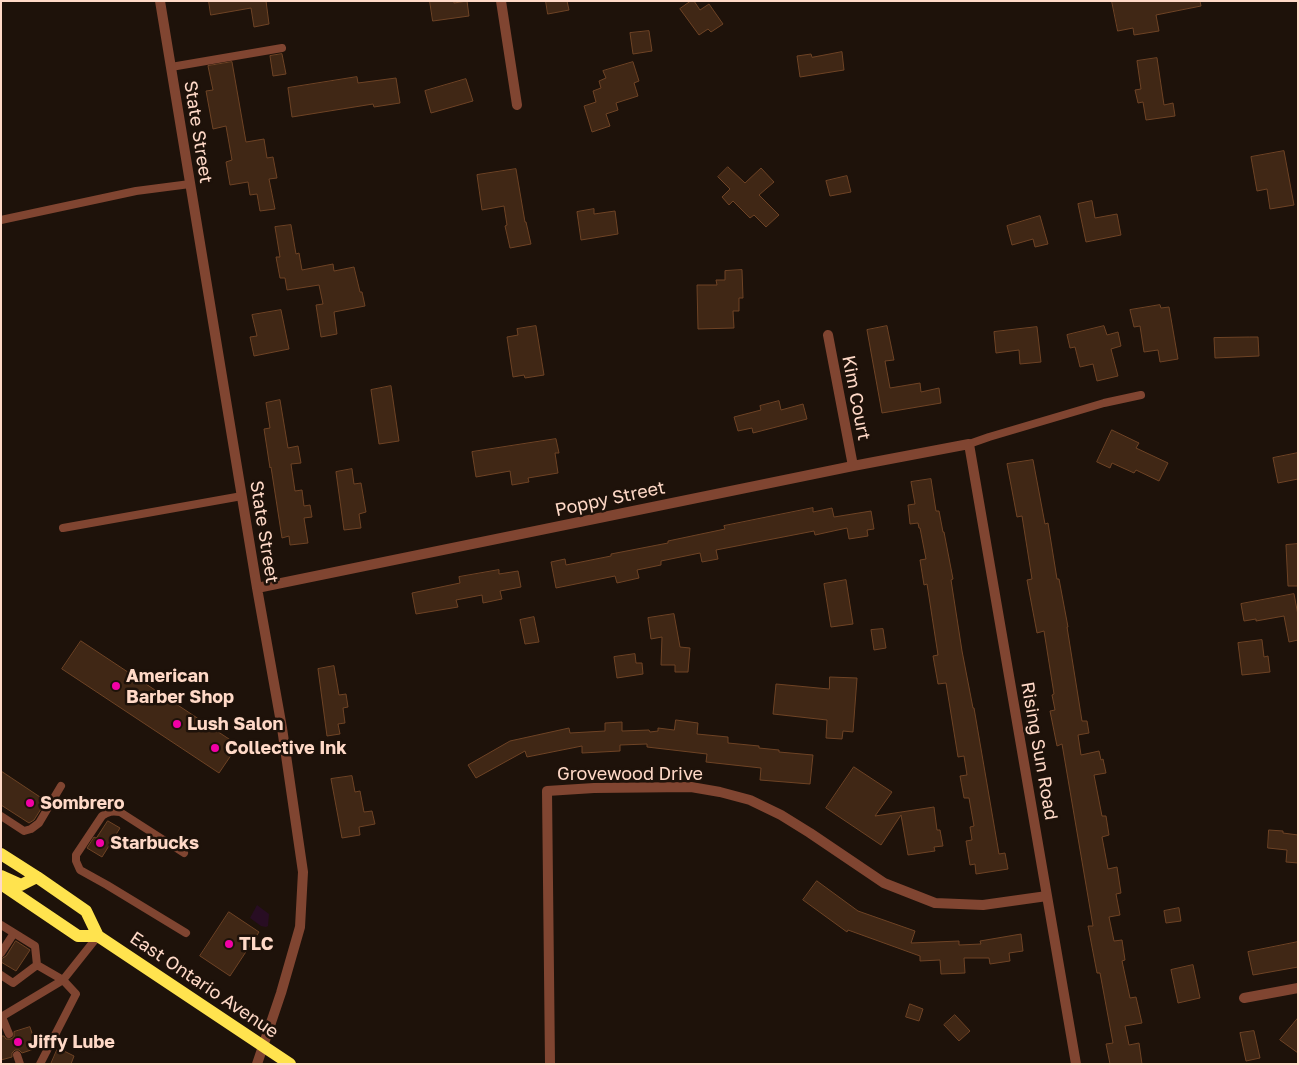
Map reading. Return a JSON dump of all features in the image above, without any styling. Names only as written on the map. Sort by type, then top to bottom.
[{"type":"main road","points":[[1,854],[86,910],[98,936]]},
{"type":"main road","points":[[1,876],[21,884],[37,877]]},
{"type":"main road","name":"East Ontario Avenue","points":[[1,884],[78,936],[98,936],[290,1064]]},
{"type":"street","name":"State Street","points":[[160,1],[282,728],[303,872],[300,927],[281,993],[257,1064]]},
{"type":"street","points":[[501,1],[517,105]]},
{"type":"street","name":"Kim Court","points":[[828,335],[853,466]]},
{"type":"street","name":"Poppy Street","points":[[257,588],[969,444]]},
{"type":"street","name":"Rising Sun Road","points":[[969,444],[1076,1064]]},
{"type":"street","name":"Grovewood Drive","points":[[550,1064],[547,791],[594,788],[690,787],[720,792],[750,800],[781,815],[884,884],[935,903],[983,905],[1047,896]]},
{"type":"street","points":[[1244,998],[1298,988]]},
{"type":"lane","points":[[171,68],[282,48]]},
{"type":"lane","points":[[1,220],[136,191],[190,184]]},
{"type":"lane","points":[[969,444],[1095,406],[1141,395]]},
{"type":"lane","points":[[63,528],[242,496]]},
{"type":"lane","points":[[1,816],[24,831],[31,829],[39,823],[61,786]]},
{"type":"lane","points":[[184,852],[120,812],[112,811],[102,816],[76,855],[76,861],[80,870],[186,933]]},
{"type":"lane","points":[[1,925],[35,946],[37,965]]},
{"type":"lane","points":[[1,954],[14,933]]},
{"type":"lane","points":[[9,1034],[2,1017],[63,980],[98,936]]},
{"type":"lane","points":[[1,976],[13,983],[37,965]]},
{"type":"lane","points":[[37,965],[63,980],[76,994],[40,1064]]},
{"type":"lane","points":[[17,1055],[20,1064]]},
{"type":"shaded area","points":[[257,905],[269,914],[268,926],[266,927],[261,926],[250,918]]},
{"type":"building","points":[[209,1],[266,1],[269,24],[254,27],[251,8],[211,15]]},
{"type":"building","points":[[430,1],[454,1],[454,3],[467,1],[469,16],[433,21]]},
{"type":"building","points":[[546,1],[567,1],[569,10],[548,14]]},
{"type":"building","points":[[694,1],[700,10],[709,4],[723,24],[711,32],[708,29],[699,35],[680,9]]},
{"type":"building","points":[[1112,1],[1200,1],[1201,6],[1156,15],[1159,31],[1134,35],[1133,28],[1118,31]]},
{"type":"building","points":[[649,31],[652,51],[633,54],[630,33]]},
{"type":"building","points":[[842,52],[844,70],[800,77],[797,56],[811,54],[812,57]]},
{"type":"building","points":[[282,54],[286,74],[273,76],[270,56]]},
{"type":"building","points":[[1157,58],[1164,105],[1173,103],[1175,116],[1146,120],[1143,102],[1138,103],[1135,90],[1141,89],[1137,61]]},
{"type":"building","points":[[232,62],[246,142],[264,139],[267,158],[273,157],[277,178],[269,179],[275,209],[260,211],[257,194],[250,195],[248,182],[230,185],[226,162],[232,160],[226,126],[213,129],[206,91],[213,90],[208,66]]},
{"type":"building","points":[[633,62],[639,81],[634,83],[638,96],[616,103],[618,110],[606,114],[610,126],[592,132],[584,106],[596,102],[593,91],[601,88],[599,81],[606,78],[603,71]]},
{"type":"building","points":[[357,77],[358,83],[396,78],[400,103],[374,107],[373,104],[292,117],[288,88]]},
{"type":"building","points":[[466,79],[473,101],[431,113],[425,91]]},
{"type":"building","points":[[1284,151],[1294,205],[1270,209],[1267,189],[1257,191],[1251,157]]},
{"type":"building","points":[[728,167],[745,183],[761,168],[774,182],[759,195],[779,215],[766,227],[754,215],[750,218],[733,201],[729,205],[722,197],[730,189],[718,177]]},
{"type":"building","points":[[516,169],[525,222],[531,244],[510,248],[505,226],[507,225],[504,206],[482,210],[477,175]]},
{"type":"building","points":[[847,176],[851,192],[830,196],[826,181]]},
{"type":"building","points":[[1092,201],[1095,218],[1117,214],[1121,235],[1086,242],[1078,204]]},
{"type":"building","points":[[594,209],[594,214],[615,211],[618,234],[581,240],[577,212]]},
{"type":"building","points":[[1040,216],[1048,244],[1035,247],[1033,239],[1012,245],[1007,226]]},
{"type":"building","points":[[291,225],[296,254],[299,253],[302,270],[333,264],[334,271],[354,267],[365,306],[334,312],[337,334],[321,337],[316,305],[323,304],[319,285],[287,290],[285,278],[280,278],[276,257],[280,257],[275,227]]},
{"type":"building","points":[[742,270],[743,298],[739,298],[739,311],[733,311],[734,328],[698,329],[697,285],[717,285],[716,280],[725,280],[725,271]]},
{"type":"building","points":[[1160,305],[1161,308],[1169,307],[1178,359],[1160,362],[1158,350],[1144,352],[1140,326],[1134,327],[1130,310]]},
{"type":"building","points":[[281,310],[289,349],[254,356],[250,337],[257,336],[252,315]]},
{"type":"building","points":[[536,326],[544,375],[525,378],[524,375],[513,377],[507,337],[518,335],[517,329]]},
{"type":"building","points":[[887,326],[894,360],[885,361],[890,388],[920,383],[921,392],[939,388],[941,403],[882,413],[867,330]]},
{"type":"building","points":[[1104,326],[1107,335],[1118,332],[1121,346],[1111,349],[1118,376],[1097,381],[1093,364],[1080,367],[1075,347],[1070,348],[1067,335]]},
{"type":"building","points":[[1037,327],[1041,362],[1020,364],[1019,350],[996,353],[994,332]]},
{"type":"building","points":[[1258,337],[1259,356],[1215,358],[1214,338]]},
{"type":"building","points":[[391,386],[399,441],[379,444],[371,390]]},
{"type":"building","points":[[280,400],[288,448],[298,446],[301,463],[291,464],[295,491],[302,490],[304,506],[310,505],[312,517],[304,518],[308,543],[290,545],[289,536],[282,538],[264,429],[270,428],[266,403]]},
{"type":"building","points":[[779,401],[781,410],[803,404],[807,419],[753,433],[752,428],[738,431],[734,417],[761,410],[760,406]]},
{"type":"building","points":[[1112,430],[1139,443],[1136,448],[1168,463],[1159,481],[1136,470],[1134,473],[1112,463],[1110,468],[1097,462]]},
{"type":"building","points":[[556,439],[559,453],[555,453],[558,473],[528,478],[529,482],[512,485],[510,471],[476,477],[472,452]]},
{"type":"building","points":[[1298,453],[1298,479],[1278,483],[1273,458]]},
{"type":"building","points":[[1033,460],[1045,524],[1048,523],[1057,579],[1059,579],[1082,721],[1087,721],[1089,733],[1078,735],[1081,755],[1099,751],[1106,773],[1094,775],[1102,816],[1106,816],[1109,835],[1102,837],[1108,869],[1117,867],[1121,893],[1116,894],[1120,915],[1109,917],[1114,941],[1122,940],[1125,960],[1122,961],[1130,998],[1136,997],[1142,1023],[1125,1026],[1129,1045],[1139,1043],[1142,1064],[1110,1064],[1106,1044],[1113,1043],[1100,973],[1097,973],[1088,926],[1093,926],[1062,744],[1057,746],[1050,711],[1055,710],[1052,695],[1054,694],[1044,631],[1037,633],[1027,580],[1032,579],[1022,516],[1017,517],[1007,464]]},
{"type":"building","points":[[352,469],[354,484],[361,483],[366,512],[359,514],[361,528],[344,530],[336,472]]},
{"type":"building","points":[[931,479],[936,511],[939,511],[953,579],[951,580],[962,651],[974,708],[999,854],[1005,853],[1008,869],[976,874],[975,864],[970,865],[966,841],[972,840],[970,827],[974,826],[969,798],[964,798],[960,776],[967,775],[964,756],[958,757],[946,683],[938,684],[933,656],[938,655],[927,584],[924,585],[920,560],[926,559],[918,523],[910,524],[908,505],[915,504],[911,482]]},
{"type":"building","points":[[813,508],[813,512],[832,508],[834,517],[871,511],[874,529],[867,530],[868,536],[849,539],[847,528],[815,535],[814,531],[716,550],[718,559],[702,562],[700,553],[661,561],[661,565],[637,570],[639,578],[617,583],[615,576],[556,588],[551,562],[565,559],[566,565],[611,556],[611,554],[725,529],[724,526]]},
{"type":"building","points":[[1298,544],[1298,586],[1288,586],[1286,545]]},
{"type":"building","points":[[499,570],[499,574],[518,571],[521,587],[500,591],[502,599],[483,603],[482,595],[456,600],[458,607],[416,614],[412,593],[460,583],[459,577]]},
{"type":"building","points":[[846,580],[853,624],[831,627],[824,584]]},
{"type":"building","points":[[1294,594],[1298,615],[1298,640],[1289,642],[1284,616],[1244,621],[1241,604]]},
{"type":"building","points":[[674,614],[680,647],[690,648],[688,672],[675,672],[675,665],[661,665],[662,637],[651,639],[648,618]]},
{"type":"building","points":[[534,617],[539,642],[525,644],[520,620]]},
{"type":"building","points":[[883,629],[886,648],[874,650],[871,630]]},
{"type":"building","points":[[1262,640],[1264,657],[1268,656],[1270,672],[1242,675],[1238,643]]},
{"type":"building","points":[[81,641],[238,745],[219,773],[62,669]]},
{"type":"building","points":[[635,654],[636,663],[642,663],[643,674],[617,678],[614,657]]},
{"type":"building","points":[[334,666],[339,695],[346,694],[348,707],[343,708],[345,723],[338,724],[340,734],[327,736],[318,669]]},
{"type":"building","points":[[830,677],[857,678],[853,732],[843,731],[842,739],[826,738],[827,720],[773,714],[776,684],[829,689]]},
{"type":"building","points":[[676,720],[698,723],[697,734],[728,737],[728,743],[759,746],[759,748],[779,750],[779,752],[813,755],[810,784],[760,780],[761,768],[706,762],[707,754],[647,747],[647,744],[620,745],[620,751],[582,753],[582,746],[527,757],[525,751],[476,778],[468,765],[510,741],[569,728],[570,733],[605,731],[605,723],[622,722],[622,731],[649,730],[650,732],[658,731],[658,728],[674,730]]},
{"type":"building","points":[[854,767],[892,792],[875,816],[934,807],[937,830],[940,830],[943,846],[934,847],[935,851],[908,855],[901,815],[881,845],[826,808]]},
{"type":"building","points":[[1,771],[46,801],[34,820],[29,823],[1,805]]},
{"type":"building","points":[[352,776],[355,792],[360,791],[364,812],[372,811],[375,824],[359,827],[360,835],[342,838],[331,779]]},
{"type":"building","name":"Starbucks","points":[[108,821],[120,828],[102,857],[87,848]]},
{"type":"building","points":[[1269,830],[1298,835],[1298,863],[1286,862],[1287,850],[1268,848]]},
{"type":"building","points":[[817,881],[858,911],[915,931],[911,943],[959,941],[959,945],[981,944],[980,941],[1021,934],[1023,951],[1009,953],[1010,961],[990,964],[989,958],[964,958],[965,973],[941,974],[940,960],[920,961],[920,956],[848,930],[847,932],[803,900]]},
{"type":"building","points":[[1179,908],[1181,921],[1166,923],[1164,911]]},
{"type":"building","name":"TLC","points":[[229,912],[259,932],[230,976],[200,956]]},
{"type":"building","points":[[16,941],[30,950],[16,971],[1,962],[1,959],[6,956]]},
{"type":"building","points":[[1298,942],[1298,967],[1253,975],[1248,952]]},
{"type":"building","points":[[1193,965],[1200,998],[1178,1003],[1171,970]]},
{"type":"building","points":[[910,1004],[923,1009],[919,1021],[906,1017]]},
{"type":"building","points":[[955,1015],[970,1031],[959,1041],[944,1025]]},
{"type":"building","points":[[1298,1018],[1298,1053],[1280,1040]]},
{"type":"building","name":"Jiffy Lube","points":[[30,1027],[37,1048],[22,1053],[19,1050],[15,1050],[12,1053],[12,1057],[1,1060],[1,1036],[11,1039],[14,1037],[14,1032]]},
{"type":"building","points":[[1254,1031],[1260,1058],[1246,1061],[1240,1033]]},
{"type":"building","points":[[58,1048],[74,1056],[71,1064],[51,1064]]},
{"type":"place","name":"American Barber Shop","points":[[116,686]]},
{"type":"place","name":"Lush Salon","points":[[177,724]]},
{"type":"place","name":"Collective Ink","points":[[215,748]]},
{"type":"place","name":"Sombrero","points":[[30,803]]},
{"type":"place","name":"Starbucks","points":[[100,843]]},
{"type":"place","name":"TLC","points":[[229,944]]},
{"type":"place","name":"Jiffy Lube","points":[[18,1042]]}]
